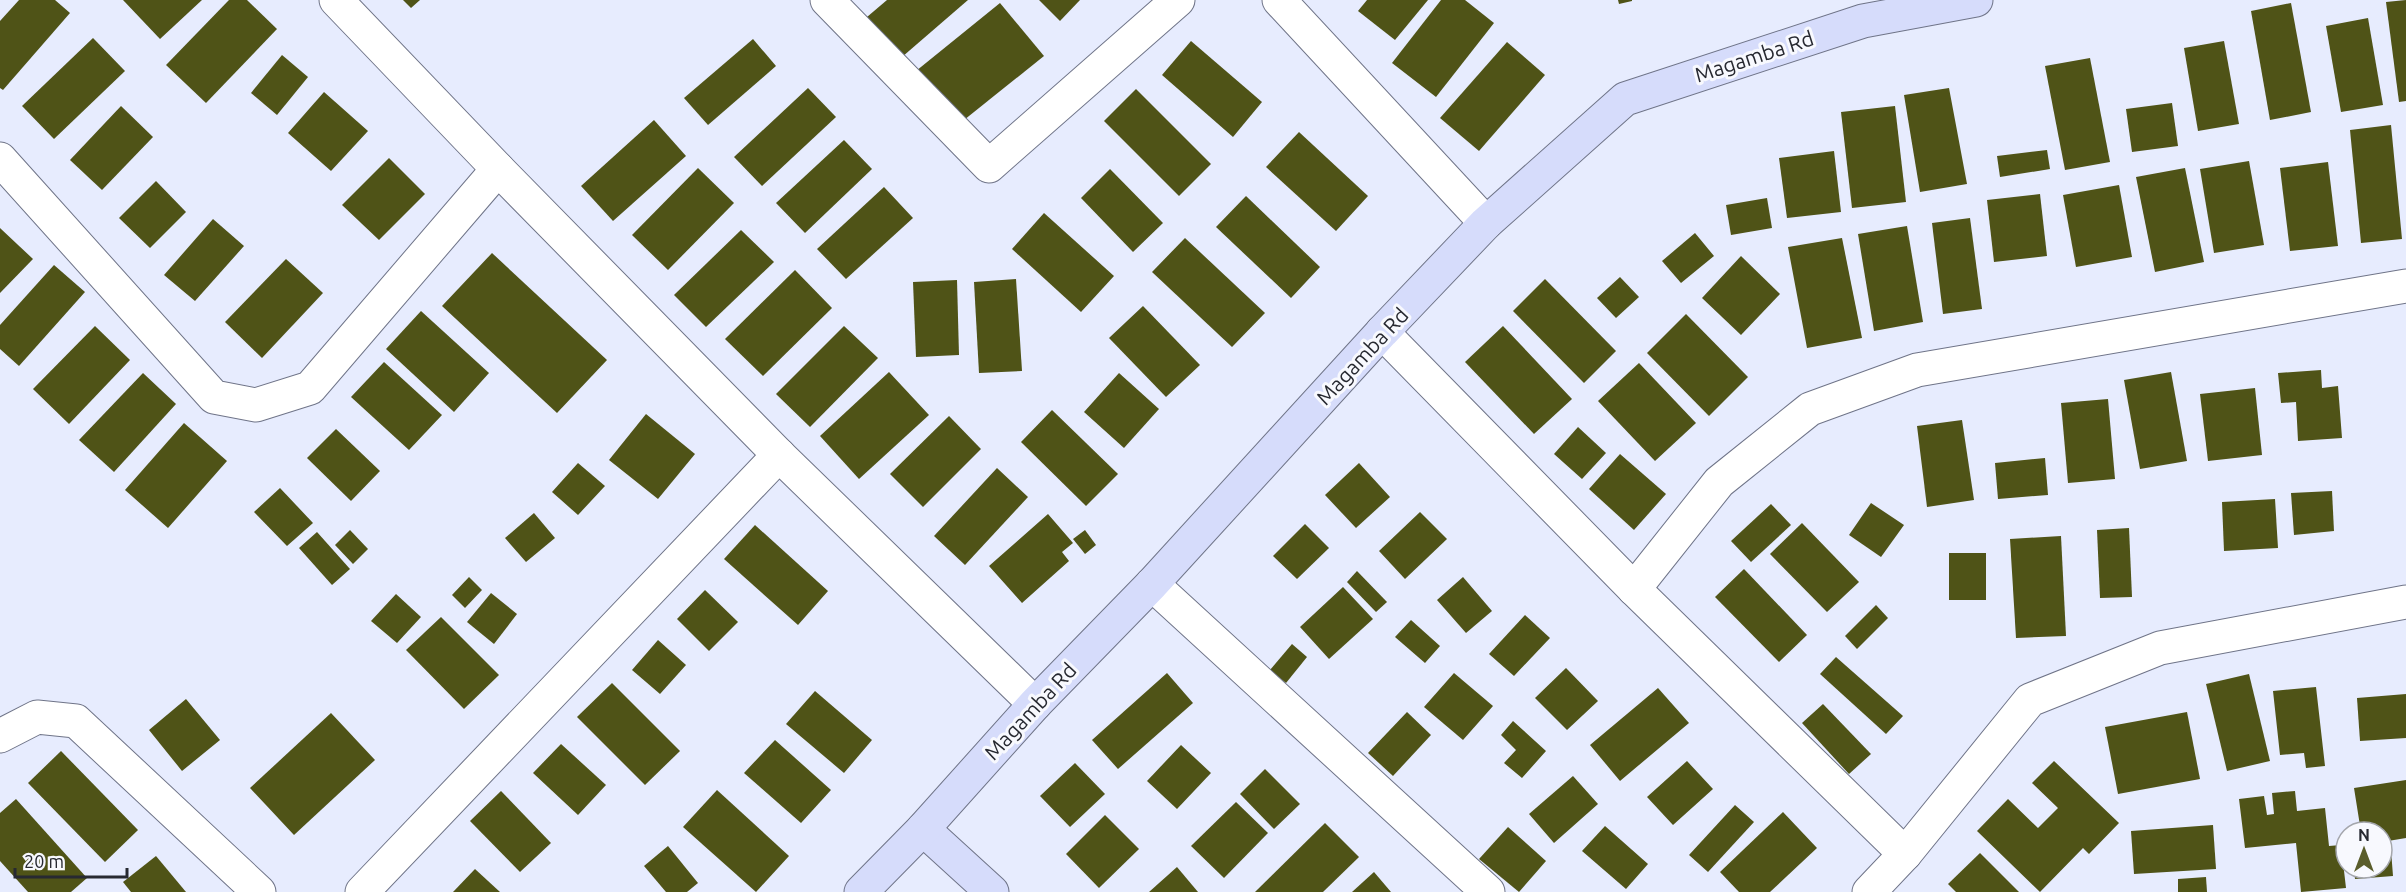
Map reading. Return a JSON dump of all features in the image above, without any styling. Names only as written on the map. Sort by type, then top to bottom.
[{"type":"street","points":[[336,0],[498,169],[779,455],[1035,704]]},
{"type":"street","points":[[827,0],[989,166],[1178,0]]},
{"type":"street","points":[[1279,0],[1486,223]]},
{"type":"street","name":"Magamba Rd","points":[[861,892],[923,829],[1035,704],[1152,584],[1382,332],[1486,223],[1625,99],[1861,10],[1976,0]]},
{"type":"street","points":[[0,159],[214,397],[256,405],[310,388],[498,169]]},
{"type":"street","points":[[1634,589],[1719,482],[1810,409],[1917,370],[2406,286]]},
{"type":"street","points":[[1382,332],[1634,589],[1905,854]]},
{"type":"street","points":[[362,892],[779,455]]},
{"type":"street","points":[[1152,584],[1488,892]]},
{"type":"street","points":[[1869,892],[1905,854],[2030,700],[2160,648],[2406,602]]},
{"type":"street","points":[[0,736],[37,717],[76,721],[259,892]]},
{"type":"street","points":[[923,829],[992,892]]},
{"type":"building","points":[[19,0],[55,0],[70,13],[3,90],[0,88],[0,21]]},
{"type":"building","points":[[123,0],[202,0],[160,39]]},
{"type":"building","points":[[229,0],[247,0],[277,29],[206,103],[166,65]]},
{"type":"building","points":[[403,0],[420,0],[411,8]]},
{"type":"building","points":[[887,0],[968,0],[902,57],[867,17]]},
{"type":"building","points":[[1039,0],[1080,0],[1060,21]]},
{"type":"building","points":[[1367,0],[1428,0],[1395,40],[1358,11]]},
{"type":"building","points":[[1441,0],[1465,0],[1494,23],[1436,97],[1392,63]]},
{"type":"building","points":[[1618,0],[1632,0],[1632,1],[1619,4]]},
{"type":"building","points":[[2406,0],[2406,101],[2399,102],[2386,2]]},
{"type":"building","points":[[1000,3],[1044,56],[959,124],[916,71]]},
{"type":"building","points":[[2291,3],[2311,112],[2270,120],[2251,11]]},
{"type":"building","points":[[2368,18],[2383,105],[2341,112],[2326,26]]},
{"type":"building","points":[[93,38],[125,71],[54,139],[22,106]]},
{"type":"building","points":[[753,39],[776,66],[708,125],[684,98]]},
{"type":"building","points":[[1191,41],[1262,102],[1233,137],[1162,75]]},
{"type":"building","points":[[2224,41],[2239,124],[2198,131],[2184,48]]},
{"type":"building","points":[[1507,42],[1545,75],[1479,151],[1440,118]]},
{"type":"building","points":[[282,55],[308,77],[277,115],[251,93]]},
{"type":"building","points":[[2090,58],[2110,162],[2065,170],[2045,66]]},
{"type":"building","points":[[808,88],[836,117],[762,186],[734,157]]},
{"type":"building","points":[[1949,88],[1967,184],[1920,192],[1904,95]]},
{"type":"building","points":[[1136,89],[1211,164],[1179,196],[1104,121]]},
{"type":"building","points":[[324,92],[368,131],[331,171],[288,133]]},
{"type":"building","points":[[2172,103],[2178,146],[2132,152],[2126,109]]},
{"type":"building","points":[[121,106],[153,137],[102,190],[70,160]]},
{"type":"building","points":[[1895,106],[1906,202],[1852,208],[1841,112]]},
{"type":"building","points":[[654,120],[686,156],[613,221],[581,186]]},
{"type":"building","points":[[2391,125],[2402,239],[2361,243],[2350,130]]},
{"type":"building","points":[[1299,132],[1368,196],[1336,231],[1266,167]]},
{"type":"building","points":[[844,140],[872,169],[805,233],[776,203]]},
{"type":"building","points":[[2047,150],[2050,169],[2000,177],[1997,156]]},
{"type":"building","points":[[1834,151],[1841,212],[1787,218],[1779,158]]},
{"type":"building","points":[[389,158],[425,194],[379,240],[342,205]]},
{"type":"building","points":[[2249,161],[2264,245],[2214,253],[2200,169]]},
{"type":"building","points":[[2328,162],[2338,246],[2290,251],[2280,168]]},
{"type":"building","points":[[698,168],[734,203],[668,270],[632,235]]},
{"type":"building","points":[[2185,168],[2204,262],[2155,272],[2136,177]]},
{"type":"building","points":[[1110,169],[1163,223],[1133,252],[1081,198]]},
{"type":"building","points":[[156,181],[186,212],[150,248],[119,218]]},
{"type":"building","points":[[2119,185],[2132,257],[2076,267],[2063,195]]},
{"type":"building","points":[[884,187],[913,218],[846,279],[817,249]]},
{"type":"building","points":[[2040,194],[2047,256],[1994,262],[1987,200]]},
{"type":"building","points":[[1246,196],[1320,267],[1291,298],[1216,227]]},
{"type":"building","points":[[1767,198],[1772,228],[1731,235],[1726,205]]},
{"type":"building","points":[[1044,213],[1114,276],[1081,312],[1012,249]]},
{"type":"building","points":[[1970,218],[1982,309],[1943,314],[1932,223]]},
{"type":"building","points":[[213,219],[244,246],[195,301],[164,275]]},
{"type":"building","points":[[1907,226],[1923,322],[1874,331],[1858,234]]},
{"type":"building","points":[[0,228],[33,259],[0,293]]},
{"type":"building","points":[[741,230],[774,262],[706,327],[674,295]]},
{"type":"building","points":[[1695,233],[1714,256],[1681,283],[1662,261]]},
{"type":"building","points":[[1185,238],[1265,313],[1232,347],[1152,272]]},
{"type":"building","points":[[1842,238],[1862,338],[1807,348],[1788,247]]},
{"type":"building","points":[[492,253],[607,360],[557,413],[442,306]]},
{"type":"building","points":[[1741,256],[1780,294],[1741,335],[1702,298]]},
{"type":"building","points":[[286,259],[323,293],[262,358],[225,322]]},
{"type":"building","points":[[54,265],[85,292],[19,366],[0,349],[0,325]]},
{"type":"building","points":[[795,270],[832,308],[763,376],[725,339]]},
{"type":"building","points":[[1620,277],[1639,297],[1616,318],[1597,298]]},
{"type":"building","points":[[1016,279],[1022,371],[979,373],[974,282]]},
{"type":"building","points":[[1545,279],[1616,351],[1584,383],[1513,311]]},
{"type":"building","points":[[957,280],[959,355],[916,357],[913,282]]},
{"type":"building","points":[[1143,306],[1200,365],[1166,397],[1109,338]]},
{"type":"building","points":[[421,311],[489,373],[454,412],[386,349]]},
{"type":"building","points":[[1686,314],[1748,377],[1709,416],[1647,353]]},
{"type":"building","points":[[95,326],[130,360],[69,424],[33,389]]},
{"type":"building","points":[[844,326],[878,358],[810,427],[776,394]]},
{"type":"building","points":[[1503,326],[1572,399],[1534,434],[1465,362]]},
{"type":"building","points":[[384,362],[442,415],[409,450],[351,397]]},
{"type":"building","points":[[1639,363],[1696,423],[1655,461],[1598,401]]},
{"type":"building","points":[[2321,370],[2322,388],[2338,386],[2342,438],[2298,441],[2296,402],[2281,403],[2278,373]]},
{"type":"building","points":[[889,372],[929,415],[859,479],[820,436]]},
{"type":"building","points":[[2171,372],[2187,461],[2140,469],[2124,380]]},
{"type":"building","points":[[143,373],[176,404],[114,472],[79,440]]},
{"type":"building","points":[[1119,373],[1159,409],[1124,448],[1084,412]]},
{"type":"building","points":[[2255,388],[2262,455],[2208,461],[2200,394]]},
{"type":"building","points":[[2108,399],[2115,479],[2068,483],[2061,403]]},
{"type":"building","points":[[1052,410],[1118,474],[1086,506],[1021,442]]},
{"type":"building","points":[[646,414],[695,454],[658,499],[609,460]]},
{"type":"building","points":[[949,416],[981,449],[923,507],[890,474]]},
{"type":"building","points":[[1962,420],[1974,500],[1927,507],[1917,426]]},
{"type":"building","points":[[184,423],[227,461],[168,528],[125,490]]},
{"type":"building","points":[[1578,427],[1606,453],[1582,479],[1554,454]]},
{"type":"building","points":[[336,429],[380,471],[351,501],[307,458]]},
{"type":"building","points":[[1620,454],[1666,494],[1634,530],[1589,489]]},
{"type":"building","points":[[2045,458],[2048,495],[1998,499],[1995,463]]},
{"type":"building","points":[[578,463],[605,486],[578,515],[552,492]]},
{"type":"building","points":[[1359,463],[1390,497],[1356,528],[1325,495]]},
{"type":"building","points":[[997,468],[1028,497],[965,565],[934,536]]},
{"type":"building","points":[[280,488],[313,523],[287,546],[254,512]]},
{"type":"building","points":[[2332,491],[2334,531],[2294,535],[2291,493]]},
{"type":"building","points":[[2275,499],[2278,548],[2224,551],[2222,502]]},
{"type":"building","points":[[1871,503],[1904,525],[1881,557],[1849,535]]},
{"type":"building","points":[[1771,504],[1791,525],[1751,562],[1731,541]]},
{"type":"building","points":[[1420,512],[1447,539],[1405,579],[1379,551]]},
{"type":"building","points":[[534,513],[555,538],[526,562],[505,538]]},
{"type":"building","points":[[1048,514],[1073,543],[1062,552],[1069,561],[1022,603],[989,566]]},
{"type":"building","points":[[1802,523],[1859,582],[1827,612],[1770,554]]},
{"type":"building","points":[[1305,524],[1329,548],[1297,579],[1273,556]]},
{"type":"building","points":[[755,525],[828,591],[798,625],[724,559]]},
{"type":"building","points":[[2129,528],[2132,597],[2100,598],[2097,530]]},
{"type":"building","points":[[350,530],[368,549],[353,564],[335,545]]},
{"type":"building","points":[[1085,530],[1096,545],[1085,554],[1073,539]]},
{"type":"building","points":[[317,532],[350,569],[332,585],[299,548]]},
{"type":"building","points":[[2061,536],[2066,636],[2016,638],[2010,539]]},
{"type":"building","points":[[1949,553],[1986,553],[1986,600],[1949,600]]},
{"type":"building","points":[[1744,569],[1807,635],[1779,662],[1715,597]]},
{"type":"building","points":[[1357,571],[1387,602],[1376,612],[1347,582]]},
{"type":"building","points":[[469,577],[482,590],[465,608],[452,595]]},
{"type":"building","points":[[1463,577],[1492,611],[1466,633],[1437,600]]},
{"type":"building","points":[[1343,587],[1373,619],[1329,659],[1300,627]]},
{"type":"building","points":[[705,590],[738,622],[709,651],[677,619]]},
{"type":"building","points":[[491,593],[517,614],[494,644],[467,622]]},
{"type":"building","points":[[396,594],[421,617],[397,643],[371,621]]},
{"type":"building","points":[[1876,605],[1888,618],[1857,649],[1845,636]]},
{"type":"building","points":[[1525,615],[1550,638],[1514,676],[1489,654]]},
{"type":"building","points":[[441,617],[499,675],[464,709],[406,650]]},
{"type":"building","points":[[1411,620],[1440,646],[1425,663],[1395,637]]},
{"type":"building","points":[[658,640],[686,665],[660,694],[632,670]]},
{"type":"building","points":[[1292,644],[1307,657],[1286,683],[1270,670]]},
{"type":"building","points":[[1836,657],[1903,716],[1886,734],[1820,674]]},
{"type":"building","points":[[1566,668],[1598,701],[1567,730],[1535,698]]},
{"type":"building","points":[[1167,673],[1193,703],[1118,769],[1092,740]]},
{"type":"building","points":[[1454,673],[1493,706],[1463,740],[1424,707]]},
{"type":"building","points":[[2249,674],[2270,761],[2227,771],[2206,684]]},
{"type":"building","points":[[612,683],[680,751],[645,785],[577,717]]},
{"type":"building","points":[[2316,687],[2325,766],[2306,768],[2304,753],[2280,755],[2273,691]]},
{"type":"building","points":[[1658,688],[1689,723],[1620,781],[1590,745]]},
{"type":"building","points":[[815,691],[872,740],[844,773],[786,724]]},
{"type":"building","points":[[2406,694],[2406,738],[2360,741],[2357,698]]},
{"type":"building","points":[[186,699],[220,740],[182,771],[149,730]]},
{"type":"building","points":[[1823,704],[1871,754],[1849,774],[1802,723]]},
{"type":"building","points":[[1407,712],[1431,735],[1393,776],[1368,753]]},
{"type":"building","points":[[2187,712],[2200,779],[2118,794],[2105,727]]},
{"type":"building","points":[[331,713],[375,760],[294,835],[250,788]]},
{"type":"building","points":[[1513,721],[1546,751],[1522,778],[1504,763],[1516,750],[1501,735]]},
{"type":"building","points":[[775,740],[831,790],[801,823],[744,773]]},
{"type":"building","points":[[561,744],[606,785],[578,815],[533,773]]},
{"type":"building","points":[[1181,745],[1211,773],[1177,809],[1147,781]]},
{"type":"building","points":[[61,751],[138,830],[105,862],[28,783]]},
{"type":"building","points":[[1687,761],[1713,789],[1673,825],[1647,797]]},
{"type":"building","points":[[2054,761],[2119,823],[2089,854],[2083,848],[2040,892],[1977,831],[2008,799],[2038,828],[2058,808],[2032,783]]},
{"type":"building","points":[[1075,763],[1105,794],[1070,827],[1040,796]]},
{"type":"building","points":[[1265,769],[1300,804],[1274,829],[1240,794]]},
{"type":"building","points":[[1573,776],[1598,804],[1554,843],[1529,814]]},
{"type":"building","points":[[2406,780],[2406,838],[2394,840],[2394,820],[2359,820],[2354,788]]},
{"type":"building","points":[[717,790],[789,856],[756,892],[683,827]]},
{"type":"building","points":[[501,791],[551,843],[520,872],[470,821]]},
{"type":"building","points":[[2295,791],[2297,811],[2325,808],[2329,846],[2334,846],[2334,880],[2345,880],[2346,888],[2301,892],[2296,843],[2245,848],[2239,799],[2264,796],[2267,815],[2274,814],[2272,793]]},
{"type":"building","points":[[16,799],[87,878],[71,892],[28,892],[0,861],[0,813]]},
{"type":"building","points":[[1236,802],[1268,833],[1224,878],[1191,846]]},
{"type":"building","points":[[1735,805],[1754,822],[1708,872],[1689,855]]},
{"type":"building","points":[[1783,812],[1817,848],[1770,892],[1739,892],[1720,872]]},
{"type":"building","points":[[1105,815],[1139,849],[1099,888],[1066,854]]},
{"type":"building","points":[[1325,823],[1359,857],[1323,892],[1255,892]]},
{"type":"building","points":[[2213,825],[2216,869],[2134,874],[2131,831]]},
{"type":"building","points":[[1605,826],[1648,864],[1626,889],[1582,851]]},
{"type":"building","points":[[1508,827],[1546,861],[1519,892],[1479,859]]},
{"type":"building","points":[[668,846],[698,883],[687,892],[666,892],[644,866]]},
{"type":"building","points":[[1980,853],[2019,892],[1956,892],[1948,884]]},
{"type":"building","points":[[156,856],[186,892],[131,892],[123,882]]},
{"type":"building","points":[[1177,867],[1198,892],[1149,892]]},
{"type":"building","points":[[475,869],[500,892],[453,892]]},
{"type":"building","points":[[1374,872],[1391,892],[1352,892]]},
{"type":"building","points":[[2206,877],[2207,892],[2178,892],[2178,879]]}]
